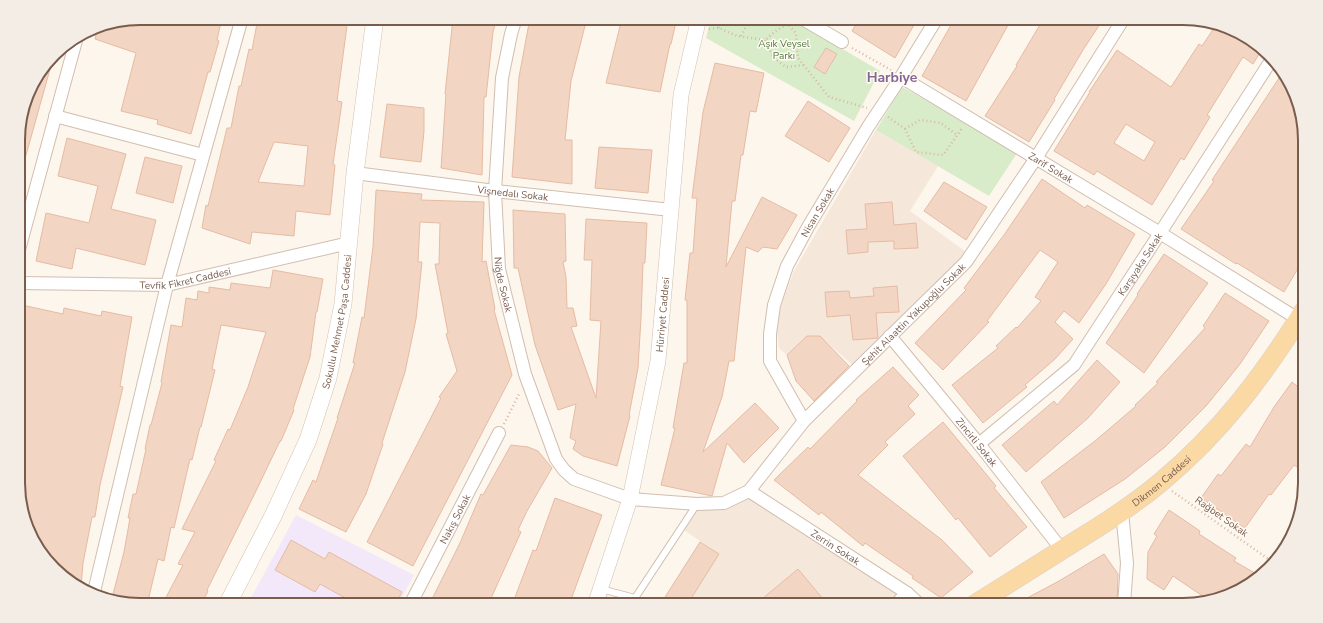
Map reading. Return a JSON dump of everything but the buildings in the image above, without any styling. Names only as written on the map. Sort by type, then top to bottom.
[{"type":"main road","name":"Sokullu Mehmet Paşa Caddesi","points":[[231,598],[273,516],[308,440],[328,378],[343,304],[355,173],[374,25]]},
{"type":"main road","name":"Dikmen Caddesi","points":[[985,598],[1122,512],[1160,482],[1216,431],[1265,370],[1298,320]]},
{"type":"street","points":[[95,588],[167,285],[240,25]]},
{"type":"street","name":"Niğde Sokak","points":[[514,25],[502,78],[495,191],[499,269],[527,379],[556,459],[564,470],[574,479],[630,499]]},
{"type":"street","name":"Hürriyet Caddesi","points":[[598,598],[630,499],[658,361],[681,95],[698,25]]},
{"type":"street","points":[[813,25],[842,42]]},
{"type":"street","name":"Nisan Sokak","points":[[804,421],[770,361],[770,334],[774,305],[787,266],[808,227],[933,25]]},
{"type":"street","name":"Şehit Alaattin Yakupoğlu Sokak","points":[[630,499],[697,504],[724,503],[749,491],[804,421],[966,262],[1036,158],[1120,25]]},
{"type":"street","points":[[25,225],[75,45]]},
{"type":"street","name":"Karşıyaka Sokak","points":[[979,444],[1074,364],[1269,64]]},
{"type":"street","name":"Zarif Sokak","points":[[901,77],[1160,233],[1298,312]]},
{"type":"street","points":[[55,116],[203,155]]},
{"type":"street","name":"Vişnedalı Sokak","points":[[355,173],[495,191],[671,210]]},
{"type":"street","name":"Tevfik Fikret Caddesi","points":[[25,283],[167,285],[349,243]]},
{"type":"street","name":"Zincirli Sokak","points":[[890,336],[979,444],[1062,550]]},
{"type":"street","name":"Nakış Sokak","points":[[414,598],[499,433]]},
{"type":"street","name":"Zerrin Sokak","points":[[749,491],[908,593],[913,598]]},
{"type":"street","points":[[1122,512],[1127,563],[1124,598]]},
{"type":"street","points":[[903,598],[908,593]]},
{"type":"lane","points":[[601,589],[635,598],[697,504]]},
{"type":"path","points":[[703,25],[710,30],[719,28],[741,36],[765,40],[786,25]]},
{"type":"path","points":[[741,36],[747,25]]},
{"type":"path","points":[[789,25],[796,33],[798,58],[829,97],[879,111],[905,129],[916,152],[943,155],[970,118]]},
{"type":"path","points":[[765,40],[774,58],[786,67],[804,65]]},
{"type":"path","points":[[842,42],[901,77]]},
{"type":"path","points":[[905,129],[920,120],[941,123],[957,135]]},
{"type":"path","points":[[499,433],[527,379]]},
{"type":"path","name":"Rağbet Sokak","points":[[1160,482],[1268,559]]},
{"type":"shaded area","points":[[876,130],[938,166],[910,211],[970,255],[857,369],[820,336],[807,336],[787,355],[779,348],[776,325],[783,299],[794,271]]},
{"type":"shaded area","points":[[749,491],[904,598],[691,598],[719,554],[684,530],[697,504]]},
{"type":"shaded area","points":[[296,515],[414,575],[402,598],[251,598]]},
{"type":"green space","name":"Aşık Veysel Parkı","points":[[709,25],[802,25],[880,71],[854,121],[706,38]]},
{"type":"green space","points":[[902,87],[1019,150],[989,196],[876,130]]},
{"type":"district","name":"Harbiye","points":[[892,77]]}]
